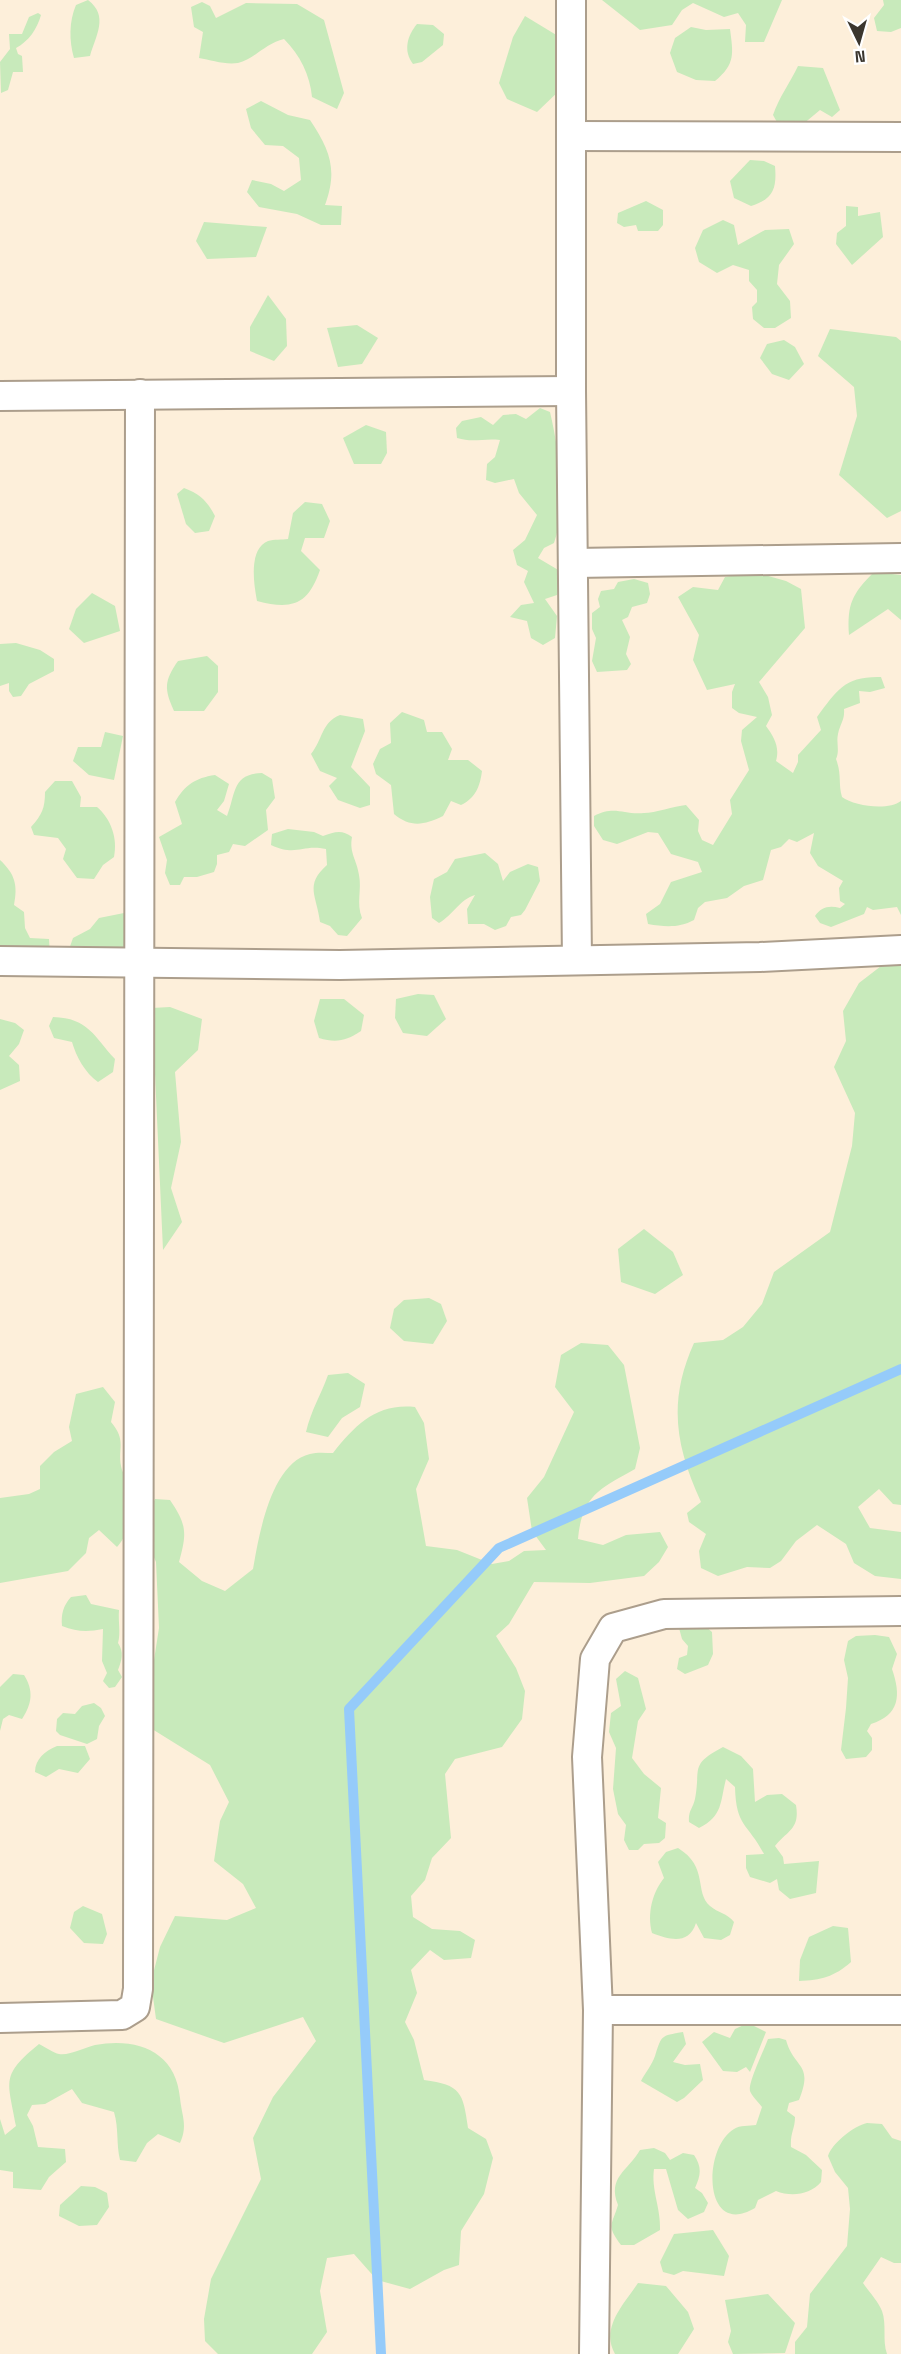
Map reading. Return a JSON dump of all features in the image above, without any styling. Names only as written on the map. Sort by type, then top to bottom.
[{"type":"street","points":[[571,0],[571,391],[577,960]]},
{"type":"street","points":[[572,136],[901,137]]},
{"type":"street","points":[[0,396],[571,391]]},
{"type":"street","points":[[0,2018],[122,2015],[135,2007],[138,1989],[140,394]]},
{"type":"street","points":[[574,563],[901,558]]},
{"type":"street","points":[[0,961],[340,965],[760,957],[901,950]]},
{"type":"street","points":[[594,2354],[598,2010],[587,1757],[595,1659],[613,1628],[664,1614],[901,1611]]},
{"type":"street","points":[[598,2010],[901,2010]]},
{"type":"green space","points":[[88,0],[98,13],[98,33],[90,56],[74,58],[71,45],[72,18],[76,5]]},
{"type":"green space","points":[[602,0],[782,0],[764,42],[745,42],[746,25],[738,13],[724,17],[693,3],[682,10],[672,25],[640,30]]},
{"type":"green space","points":[[883,0],[901,0],[901,28],[891,32],[877,31],[874,18],[884,5]]},
{"type":"green space","points":[[202,2],[210,6],[216,18],[246,3],[297,4],[324,20],[344,93],[337,109],[312,97],[303,66],[284,39],[238,63],[223,63],[199,58],[203,32],[194,27],[191,7]]},
{"type":"green space","points":[[38,13],[41,15],[35,30],[25,42],[16,48],[18,54],[22,56],[23,72],[13,72],[8,90],[1,93],[0,62],[10,49],[9,34],[22,34],[29,17]]},
{"type":"green space","points":[[525,16],[558,36],[561,89],[537,112],[507,99],[499,83],[513,37]]},
{"type":"green space","points":[[417,24],[433,25],[444,34],[443,45],[422,62],[413,64],[408,54],[407,44]]},
{"type":"green space","points":[[691,27],[706,30],[730,29],[732,58],[727,69],[715,81],[696,80],[677,72],[670,53],[675,38]]},
{"type":"green space","points":[[798,66],[823,68],[840,110],[832,117],[820,110],[796,130],[782,131],[773,115]]},
{"type":"green space","points":[[261,101],[288,115],[310,120],[323,141],[330,161],[331,181],[325,205],[342,206],[341,225],[321,225],[297,214],[259,207],[247,192],[252,180],[271,184],[284,191],[301,180],[299,158],[283,146],[265,145],[251,128],[246,109]]},
{"type":"green space","points":[[750,160],[764,161],[775,166],[772,192],[764,200],[751,206],[734,198],[730,181]]},
{"type":"green space","points":[[646,201],[663,210],[663,225],[658,231],[638,231],[636,225],[624,227],[617,223],[618,213]]},
{"type":"green space","points":[[846,206],[858,207],[858,216],[880,212],[883,237],[852,265],[836,244],[837,233],[846,226]]},
{"type":"green space","points":[[723,220],[734,225],[738,245],[765,230],[789,229],[794,244],[779,265],[777,284],[790,301],[791,318],[775,328],[764,328],[753,319],[752,307],[757,302],[757,290],[749,281],[749,270],[733,265],[717,273],[699,262],[695,248],[703,230]]},
{"type":"green space","points":[[204,222],[267,227],[256,257],[207,259],[196,241]]},
{"type":"green space","points":[[268,295],[286,319],[287,346],[274,361],[250,351],[250,327]]},
{"type":"green space","points":[[357,325],[378,338],[362,364],[338,367],[327,328]]},
{"type":"green space","points":[[830,329],[896,337],[901,341],[901,511],[887,518],[839,475],[857,416],[854,387],[818,356]]},
{"type":"green space","points":[[784,340],[795,347],[804,364],[789,380],[772,374],[760,358],[767,344]]},
{"type":"green space","points":[[540,408],[550,412],[559,461],[561,496],[558,529],[554,543],[544,548],[538,558],[560,571],[557,595],[545,599],[557,616],[555,638],[543,645],[531,638],[527,621],[510,617],[521,605],[534,603],[524,582],[528,571],[517,565],[513,550],[525,540],[537,515],[519,493],[514,479],[495,483],[486,480],[487,464],[495,457],[500,440],[457,438],[456,428],[462,421],[481,417],[493,425],[503,415],[516,414],[526,419]]},
{"type":"green space","points":[[366,425],[386,432],[387,453],[381,464],[354,464],[343,438]]},
{"type":"green space","points":[[184,488],[206,502],[215,516],[209,531],[195,533],[186,524],[177,494]]},
{"type":"green space","points":[[305,502],[322,504],[330,521],[324,538],[305,538],[301,551],[320,570],[315,582],[304,598],[297,602],[280,605],[257,601],[254,568],[257,552],[268,541],[288,539],[293,513]]},
{"type":"green space","points":[[754,572],[786,581],[801,589],[805,628],[759,682],[768,697],[772,715],[766,726],[776,742],[776,761],[793,773],[798,762],[798,755],[821,730],[817,717],[830,699],[850,682],[869,677],[881,677],[885,688],[870,692],[859,691],[860,703],[844,709],[837,740],[836,759],[842,797],[854,803],[880,807],[901,801],[901,915],[897,907],[873,910],[867,907],[864,914],[831,927],[820,923],[815,916],[820,911],[829,907],[840,908],[845,904],[840,901],[839,888],[843,881],[818,866],[810,853],[814,833],[797,842],[789,839],[781,847],[771,850],[763,880],[744,886],[727,898],[705,902],[698,908],[694,920],[672,926],[648,924],[646,914],[660,904],[671,882],[702,872],[698,862],[671,854],[658,833],[648,832],[617,844],[603,840],[594,826],[594,816],[608,811],[648,813],[686,805],[699,820],[698,831],[702,840],[713,845],[732,814],[730,800],[749,770],[741,741],[742,730],[757,717],[739,713],[732,708],[732,692],[735,684],[707,690],[693,660],[699,635],[678,597],[693,587],[718,590],[725,577]]},
{"type":"green space","points":[[874,572],[901,575],[901,620],[888,609],[849,635],[852,600]]},
{"type":"green space","points":[[634,579],[648,583],[650,594],[647,603],[632,607],[628,617],[622,620],[630,637],[626,654],[631,664],[627,670],[597,672],[592,661],[596,638],[592,629],[592,613],[600,607],[598,599],[601,591],[614,589],[618,582]]},
{"type":"green space","points":[[92,593],[115,606],[120,631],[84,643],[69,629],[76,609]]},
{"type":"green space","points":[[16,643],[40,650],[54,659],[54,671],[29,684],[21,696],[13,697],[9,691],[9,683],[0,686],[0,644]]},
{"type":"green space","points":[[207,656],[218,666],[218,692],[204,711],[174,711],[167,691],[168,680],[173,668],[178,661]]},
{"type":"green space","points":[[402,712],[424,720],[427,732],[442,732],[452,749],[448,760],[468,760],[482,771],[478,787],[470,799],[461,805],[451,801],[443,816],[424,823],[412,823],[394,814],[391,785],[376,774],[373,764],[380,749],[391,743],[390,723]]},
{"type":"green space","points":[[340,715],[363,719],[365,731],[351,767],[370,787],[370,805],[360,808],[338,800],[329,786],[337,778],[320,771],[311,754],[329,722]]},
{"type":"green space","points":[[105,732],[123,736],[114,780],[89,775],[73,761],[78,747],[101,747]]},
{"type":"green space","points":[[262,773],[272,779],[275,798],[266,810],[268,830],[245,846],[233,844],[229,852],[217,855],[214,872],[197,877],[184,877],[180,885],[170,885],[165,873],[167,860],[159,837],[182,824],[175,802],[183,791],[196,780],[215,775],[229,784],[224,801],[217,810],[227,816],[240,781],[252,774]]},
{"type":"green space","points":[[55,781],[72,781],[81,797],[80,807],[97,807],[106,817],[112,829],[115,843],[114,857],[103,865],[94,879],[77,878],[63,859],[66,849],[58,838],[34,835],[31,827],[42,811],[45,792]]},
{"type":"green space","points":[[288,829],[314,832],[323,836],[341,832],[352,837],[352,852],[360,881],[359,907],[362,918],[347,936],[338,935],[330,926],[320,922],[314,885],[320,872],[327,865],[326,849],[287,850],[271,845],[272,834]]},
{"type":"green space","points":[[485,853],[498,864],[503,881],[510,872],[528,864],[538,867],[540,881],[521,915],[511,917],[506,926],[495,930],[484,924],[468,924],[467,909],[475,895],[465,900],[439,923],[432,918],[430,897],[434,879],[447,872],[455,859]]},
{"type":"green space","points":[[0,860],[14,880],[16,892],[14,905],[24,912],[25,928],[30,938],[49,939],[50,956],[0,958]]},
{"type":"green space","points":[[124,913],[130,936],[125,959],[67,955],[73,938],[90,929],[99,918]]},
{"type":"green space","points":[[901,959],[901,1505],[893,1504],[879,1489],[858,1507],[870,1528],[901,1532],[901,1579],[875,1576],[854,1563],[846,1544],[817,1525],[796,1541],[781,1561],[770,1568],[747,1567],[718,1576],[701,1568],[699,1551],[706,1534],[689,1522],[687,1513],[701,1502],[685,1461],[681,1442],[678,1423],[680,1384],[694,1343],[723,1340],[743,1327],[762,1304],[774,1272],[830,1232],[852,1146],[855,1113],[834,1067],[846,1041],[843,1011],[859,983],[885,963]]},
{"type":"green space","points":[[418,994],[434,995],[446,1019],[427,1036],[403,1033],[395,1018],[396,999]]},
{"type":"green space","points":[[320,999],[344,999],[364,1015],[361,1031],[341,1040],[319,1038],[314,1021]]},
{"type":"green space","points":[[170,1007],[202,1019],[198,1050],[175,1072],[181,1142],[171,1188],[182,1222],[163,1250],[152,1008]]},
{"type":"green space","points":[[53,1017],[75,1021],[90,1030],[115,1059],[113,1072],[98,1082],[93,1078],[82,1064],[72,1042],[54,1038],[49,1026]]},
{"type":"green space","points":[[0,1019],[15,1023],[24,1030],[19,1044],[9,1056],[19,1065],[20,1081],[0,1090]]},
{"type":"green space","points":[[644,1229],[673,1252],[683,1275],[655,1294],[621,1282],[618,1249]]},
{"type":"green space","points":[[429,1298],[441,1304],[447,1321],[433,1344],[404,1341],[390,1328],[394,1309],[404,1300]]},
{"type":"green space","points":[[581,1343],[608,1345],[624,1365],[640,1448],[635,1469],[603,1488],[589,1503],[580,1524],[578,1539],[603,1545],[626,1535],[660,1532],[668,1547],[659,1562],[644,1576],[590,1583],[534,1582],[509,1624],[496,1636],[516,1668],[525,1691],[522,1719],[502,1747],[455,1759],[445,1774],[451,1838],[432,1858],[425,1880],[411,1896],[413,1917],[432,1929],[460,1931],[475,1940],[471,1958],[444,1960],[430,1950],[411,1970],[417,1993],[405,2022],[414,2040],[424,2080],[446,2085],[458,2092],[462,2098],[468,2128],[486,2139],[493,2158],[484,2194],[461,2231],[459,2265],[444,2270],[410,2289],[377,2280],[354,2254],[327,2258],[320,2291],[327,2332],[312,2354],[218,2354],[205,2341],[204,2319],[211,2279],[261,2179],[253,2138],[273,2097],[316,2041],[303,2017],[224,2043],[156,2019],[151,1982],[160,1947],[175,1916],[227,1920],[256,1908],[243,1884],[214,1861],[220,1821],[229,1802],[210,1765],[144,1724],[159,1628],[156,1562],[142,1529],[155,1499],[170,1500],[180,1516],[184,1530],[179,1562],[202,1581],[225,1591],[253,1569],[263,1520],[276,1485],[285,1471],[297,1460],[310,1454],[333,1453],[350,1433],[378,1412],[389,1408],[415,1407],[424,1423],[429,1459],[416,1489],[426,1546],[457,1550],[492,1564],[509,1561],[524,1551],[546,1550],[532,1531],[527,1498],[544,1477],[574,1412],[555,1387],[561,1355]]},
{"type":"green space","points":[[348,1373],[365,1384],[360,1407],[342,1418],[328,1437],[306,1432],[328,1375]]},
{"type":"green space","points":[[103,1387],[115,1402],[111,1422],[119,1435],[122,1470],[134,1490],[133,1512],[125,1535],[117,1547],[99,1530],[89,1538],[86,1553],[68,1571],[0,1583],[0,1498],[29,1494],[40,1489],[40,1466],[54,1452],[72,1441],[69,1427],[76,1394]]},
{"type":"green space","points":[[86,1595],[91,1604],[119,1610],[118,1643],[122,1656],[118,1670],[122,1677],[115,1687],[109,1688],[103,1681],[107,1673],[102,1661],[103,1629],[82,1631],[62,1626],[63,1610],[68,1600],[71,1597]]},
{"type":"green space","points":[[693,1624],[706,1627],[712,1632],[713,1654],[708,1665],[685,1674],[677,1669],[679,1658],[687,1655],[688,1646],[682,1639],[679,1628]]},
{"type":"green space","points":[[856,1636],[889,1637],[897,1654],[892,1669],[897,1687],[896,1703],[888,1715],[871,1724],[867,1731],[872,1738],[872,1750],[866,1757],[846,1759],[841,1750],[848,1678],[844,1660],[848,1641]]},
{"type":"green space","points":[[625,1671],[638,1678],[646,1709],[638,1721],[632,1758],[644,1774],[661,1788],[658,1818],[666,1823],[665,1838],[659,1843],[644,1844],[638,1850],[629,1850],[624,1840],[626,1825],[618,1814],[613,1789],[616,1748],[609,1732],[611,1713],[621,1706],[616,1679]]},
{"type":"green space","points":[[13,1674],[24,1675],[29,1687],[30,1703],[22,1719],[9,1715],[3,1719],[0,1731],[0,1687]]},
{"type":"green space","points":[[94,1703],[101,1708],[105,1716],[99,1726],[97,1739],[87,1744],[60,1735],[56,1731],[57,1719],[63,1713],[75,1714],[82,1706]]},
{"type":"green space","points":[[57,1746],[85,1746],[90,1759],[78,1773],[59,1769],[46,1777],[35,1772],[35,1767],[42,1756]]},
{"type":"green space","points":[[723,1747],[741,1756],[753,1769],[755,1802],[767,1795],[782,1794],[796,1805],[795,1824],[775,1846],[783,1857],[784,1864],[819,1861],[816,1893],[790,1899],[779,1890],[777,1879],[770,1883],[750,1877],[746,1868],[746,1855],[764,1854],[740,1817],[735,1787],[726,1779],[719,1808],[712,1819],[699,1828],[689,1822],[695,1799],[698,1768],[705,1758]]},
{"type":"green space","points":[[678,1848],[694,1863],[705,1900],[734,1922],[730,1935],[721,1940],[704,1938],[696,1923],[689,1935],[684,1938],[672,1939],[652,1933],[650,1918],[652,1904],[656,1890],[664,1878],[658,1862],[666,1852]]},
{"type":"green space","points":[[83,1906],[102,1914],[107,1934],[103,1944],[84,1943],[70,1928],[74,1912]]},
{"type":"green space","points":[[833,1926],[848,1928],[851,1962],[827,1977],[799,1981],[800,1960],[809,1937]]},
{"type":"green space","points":[[748,2023],[766,2032],[750,2072],[746,2067],[737,2072],[723,2071],[702,2042],[714,2032],[730,2038],[735,2029]]},
{"type":"green space","points":[[683,2032],[686,2044],[673,2062],[685,2065],[700,2064],[703,2080],[677,2102],[641,2081],[663,2038],[670,2034]]},
{"type":"green space","points":[[768,2039],[786,2040],[804,2072],[803,2088],[799,2100],[789,2103],[787,2111],[795,2117],[791,2147],[806,2155],[822,2170],[821,2182],[811,2190],[800,2194],[776,2191],[758,2200],[755,2208],[738,2214],[725,2211],[717,2202],[713,2187],[716,2154],[724,2139],[734,2129],[756,2125],[762,2107],[750,2091],[751,2081]]},
{"type":"green space","points":[[111,2043],[126,2043],[152,2051],[163,2059],[177,2082],[184,2126],[180,2143],[158,2134],[147,2143],[136,2162],[120,2160],[114,2112],[82,2103],[72,2089],[45,2104],[32,2105],[27,2115],[33,2126],[38,2147],[65,2149],[66,2162],[49,2177],[41,2190],[13,2188],[13,2172],[0,2170],[0,2119],[5,2135],[16,2126],[9,2088],[12,2072],[39,2044],[59,2054]]},
{"type":"green space","points":[[867,2123],[882,2124],[892,2138],[901,2141],[901,2263],[894,2263],[881,2257],[863,2283],[882,2311],[887,2354],[795,2354],[795,2342],[807,2327],[810,2294],[847,2246],[850,2209],[848,2188],[835,2172],[828,2156],[844,2136]]},
{"type":"green space","points":[[654,2148],[665,2153],[670,2160],[683,2153],[694,2155],[700,2171],[695,2188],[702,2193],[708,2203],[704,2212],[688,2219],[678,2210],[666,2169],[654,2169],[660,2230],[634,2245],[621,2245],[612,2229],[612,2221],[618,2205],[615,2195],[617,2181],[640,2150]]},
{"type":"green space","points":[[81,2186],[95,2187],[107,2193],[109,2207],[97,2225],[79,2226],[59,2216],[60,2205]]},
{"type":"green space","points":[[713,2230],[729,2256],[724,2276],[683,2271],[674,2275],[663,2272],[660,2262],[674,2234]]},
{"type":"green space","points":[[638,2283],[666,2286],[688,2312],[694,2329],[678,2354],[615,2354],[610,2335],[612,2326]]},
{"type":"green space","points":[[768,2294],[795,2323],[785,2353],[733,2354],[728,2342],[731,2331],[725,2300]]},
{"type":"waterway","points":[[381,2354],[349,1709],[499,1548],[901,1369]]}]
